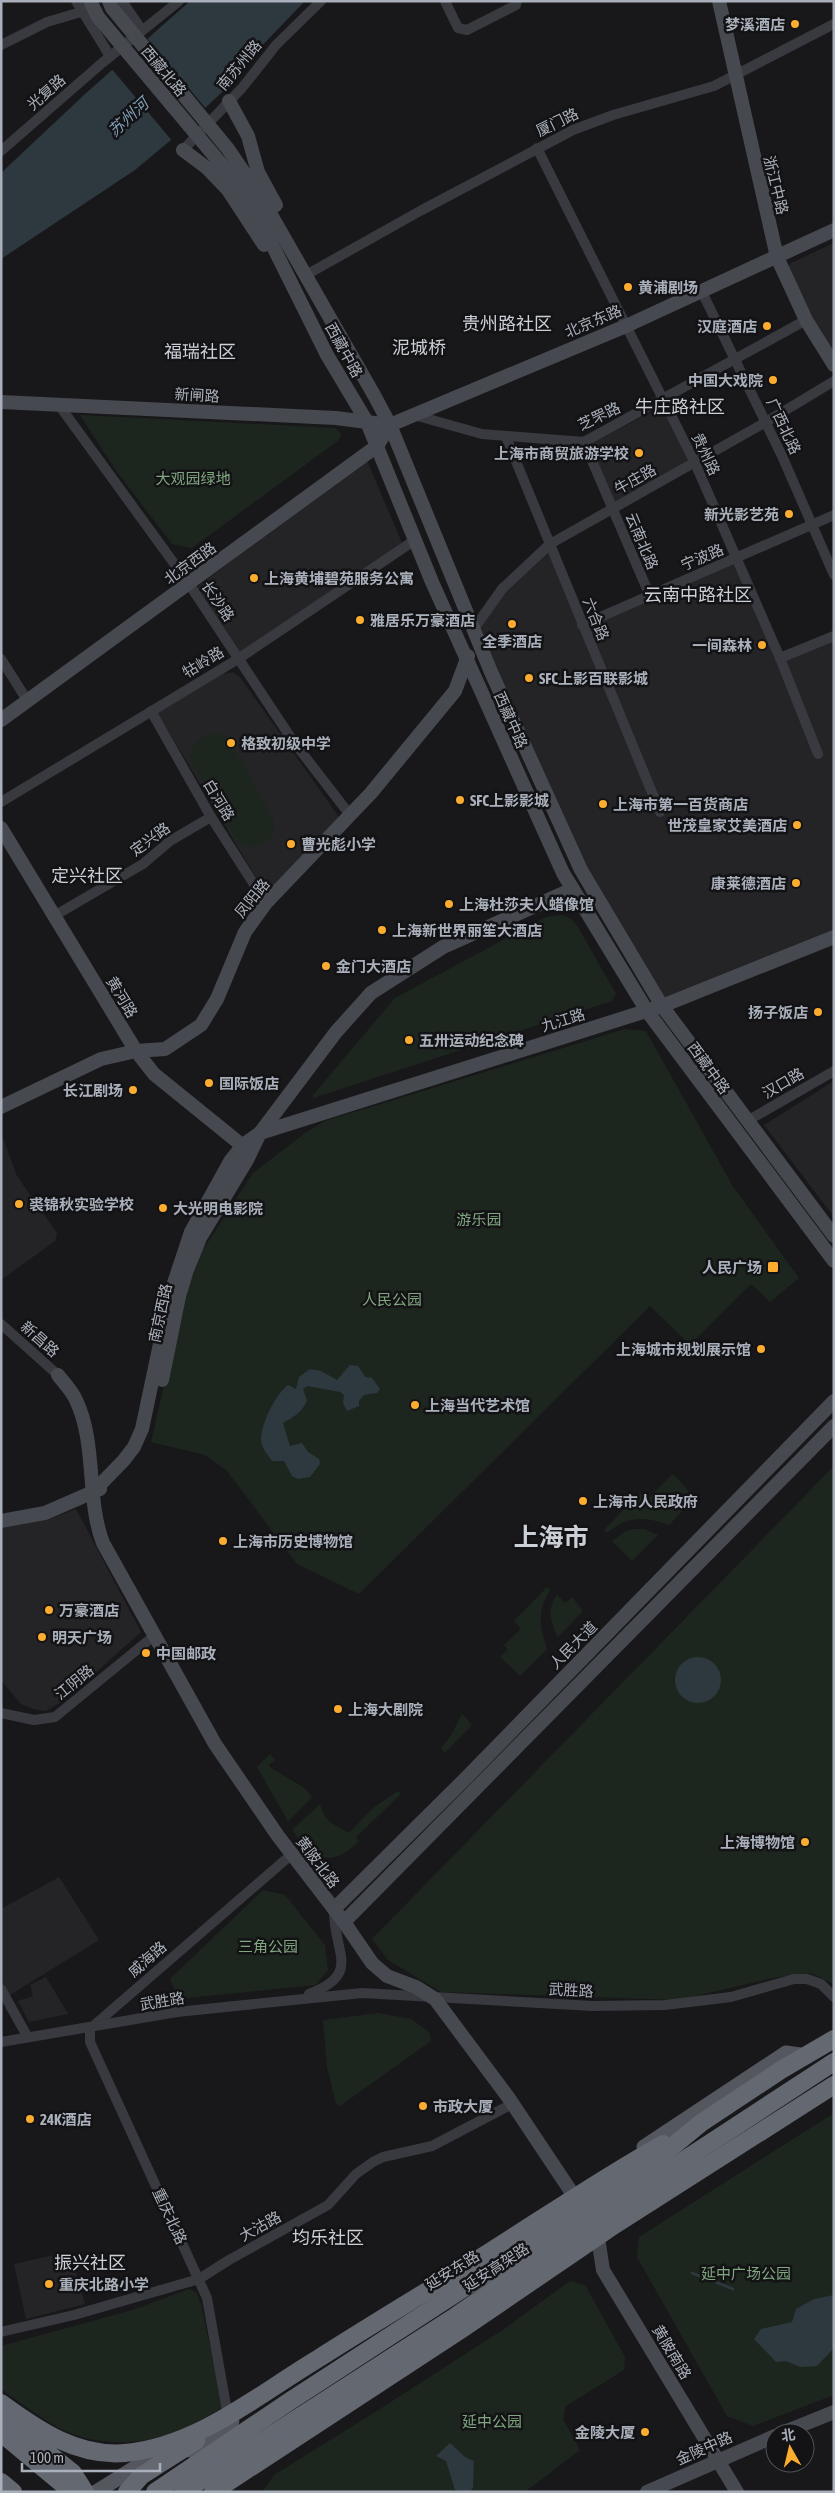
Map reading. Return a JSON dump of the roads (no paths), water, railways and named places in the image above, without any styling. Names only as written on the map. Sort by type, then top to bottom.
[{"type":"highway","points":[[781,2070],[834,2028]]},
{"type":"highway","name":"延安高架路","points":[[155,2492],[290,2401],[638,2175],[701,2123],[781,2070],[834,2038]]},
{"type":"highway","name":"延安高架路","points":[[183,2492],[456,2316],[646,2185],[834,2063]]},
{"type":"highway","points":[[213,2492],[302,2436],[544,2272],[834,2087]]},
{"type":"highway","points":[[604,2233],[769,2106]]},
{"type":"highway","points":[[126,2492],[141,2476],[208,2434],[232,2415],[635,2160],[701,2123]]},
{"type":"highway","points":[[456,2316],[544,2272]]},
{"type":"highway","points":[[1,2403],[27,2422],[61,2442],[84,2449],[116,2453],[138,2451],[180,2439],[232,2415]]},
{"type":"highway","points":[[1,2415],[41,2450],[73,2473],[85,2492]]},
{"type":"highway","points":[[1,2433],[72,2492]]},
{"type":"highway","points":[[236,2488],[302,2436]]},
{"type":"highway","points":[[1,2448],[54,2492]]},
{"type":"highway","points":[[1,2482],[13,2492]]},
{"type":"main road","name":"浙江中路","points":[[719,1],[734,74],[777,257],[806,320],[834,365]]},
{"type":"main road","name":"西藏北路","points":[[114,4],[228,149]]},
{"type":"main road","name":"西藏北路","points":[[86,7],[98,18],[217,159]]},
{"type":"main road","points":[[229,101],[248,136],[258,172],[297,245],[304,271]]},
{"type":"main road","name":"西藏中路","points":[[228,149],[262,199],[390,425],[473,630],[538,779],[581,870],[662,1006],[834,1236]]},
{"type":"main road","points":[[183,150],[207,168],[228,190],[302,304]]},
{"type":"main road","name":"西藏中路","points":[[217,159],[248,196],[328,355],[367,422],[414,540],[467,661],[547,839],[572,889],[647,1011],[834,1261]]},
{"type":"main road","name":"北京东路","points":[[390,425],[626,326],[834,230]]},
{"type":"main road","name":"新闸路","points":[[1,402],[336,418],[390,425]]},
{"type":"main road","name":"北京西路","points":[[1,720],[377,446],[390,425]]},
{"type":"main road","name":"凤阳路","points":[[1,1107],[101,1059],[136,1052],[165,1049],[201,1025],[217,999],[244,932],[266,903],[371,793],[455,691],[467,661],[473,630]]},
{"type":"main road","name":"黄河路","points":[[1,828],[136,1052],[154,1074],[247,1149]]},
{"type":"main road","name":"南京西路","points":[[1,1521],[45,1513],[94,1491],[124,1474],[134,1463],[146,1442],[158,1398],[179,1296],[190,1262],[214,1212],[247,1149],[336,1032],[371,993],[443,947],[572,889]]},
{"type":"main road","name":"九江路","points":[[260,1133],[662,1006],[834,937]]},
{"type":"main road","name":"九江路","points":[[247,1149],[297,1122]]},
{"type":"main road","name":"黄陂北路","points":[[58,1375],[76,1399],[80,1409],[92,1469],[98,1527],[104,1543],[214,1744],[372,1963],[387,1976],[416,1987],[435,1999],[512,2104],[591,2224]]},
{"type":"main road","name":"人民大道","points":[[334,1909],[834,1401]]},
{"type":"main road","name":"人民大道","points":[[344,1922],[834,1426]]},
{"type":"main road","name":"延安东路","points":[[96,2492],[332,2358],[576,2200],[786,2053],[807,2056],[834,2038]]},
{"type":"main road","points":[[220,2492],[236,2488],[356,2391],[591,2224],[801,2090],[834,2063]]},
{"type":"main road","name":"延安东路","points":[[232,2415],[576,2200]]},
{"type":"main road","name":"黄陂南路","points":[[591,2224],[604,2233],[603,2270],[737,2492]]},
{"type":"main road","points":[[188,2492],[234,2460],[517,2296],[604,2233]]},
{"type":"main road","points":[[332,2358],[356,2391]]},
{"type":"main road","points":[[807,2423],[834,2412]]},
{"type":"main road","points":[[1,2415],[22,2436],[32,2464]]},
{"type":"main road","points":[[1,2438],[66,2492]]},
{"type":"main road","name":"金陵中路","points":[[647,2492],[765,2440]]},
{"type":"main road","points":[[220,2492],[234,2460]]},
{"type":"main road","points":[[1,2478],[16,2492]]},
{"type":"street","points":[[76,1],[86,7],[110,56]]},
{"type":"street","name":"光复路","points":[[1,151],[110,56],[179,1]]},
{"type":"street","name":"南苏州路","points":[[183,150],[242,88],[276,45],[321,1]]},
{"type":"street","points":[[445,1],[458,28],[467,30],[516,5],[517,1]]},
{"type":"street","points":[[114,4],[142,30]]},
{"type":"street","points":[[1,45],[47,22],[86,7]]},
{"type":"street","name":"厦门路","points":[[304,271],[537,148],[593,121],[714,86],[834,24]]},
{"type":"street","name":"贵州路","points":[[537,148],[695,463],[780,658],[818,754]]},
{"type":"street","name":"广西北路","points":[[702,292],[766,422],[834,576]]},
{"type":"street","name":"芝罘路","points":[[414,415],[454,428],[506,437],[584,442],[806,320]]},
{"type":"street","name":"牛庄路","points":[[473,630],[502,589],[550,544],[695,463],[834,381]]},
{"type":"street","name":"长沙路","points":[[60,405],[188,584],[293,741],[350,815]]},
{"type":"street","name":"六合路","points":[[506,437],[660,812]]},
{"type":"street","name":"云南北路","points":[[584,442],[650,596]]},
{"type":"street","name":"宁波路","points":[[582,625],[834,515]]},
{"type":"street","name":"牯岭路","points":[[1,802],[238,659],[414,540]]},
{"type":"street","points":[[780,658],[834,636]]},
{"type":"street","points":[[1,659],[26,700]]},
{"type":"street","name":"白河路","points":[[151,711],[211,817],[266,903]]},
{"type":"street","name":"定兴路","points":[[54,916],[143,864],[170,841],[211,817]]},
{"type":"street","name":"汉口路","points":[[747,1121],[834,1071]]},
{"type":"street","name":"新昌路","points":[[1,1324],[58,1375]]},
{"type":"street","name":"江阴路","points":[[1,1713],[34,1720],[55,1717],[154,1636]]},
{"type":"street","name":"威海路","points":[[90,2028],[292,1854]]},
{"type":"street","name":"武胜路","points":[[298,1998],[328,1987],[341,1970],[341,1959],[335,1934],[334,1909]]},
{"type":"street","name":"武胜路","points":[[90,2028],[177,2012],[298,1998],[381,1993],[435,1999],[593,2006],[665,2004],[730,1997],[800,1979],[814,1979],[834,1997]]},
{"type":"street","points":[[1,1989],[28,2036]]},
{"type":"street","points":[[1,2042],[28,2036],[90,2028]]},
{"type":"street","name":"重庆北路","points":[[90,2028],[90,2042],[207,2298],[232,2415]]},
{"type":"street","name":"大沽路","points":[[1,2332],[74,2315],[199,2279],[328,2205],[365,2167],[383,2157],[432,2146],[512,2104]]},
{"type":"water","name":"苏州河","points":[[190,1],[305,1],[253,55],[234,81],[171,140],[135,170],[1,259],[1,173],[85,94]]},
{"type":"water","points":[[350,1365],[358,1366],[365,1377],[372,1378],[380,1389],[377,1393],[364,1395],[359,1401],[359,1406],[347,1411],[343,1403],[344,1395],[340,1392],[307,1386],[303,1389],[307,1401],[305,1405],[291,1419],[283,1423],[290,1446],[302,1443],[308,1452],[319,1459],[320,1464],[310,1477],[298,1479],[292,1476],[284,1461],[272,1461],[262,1445],[262,1432],[270,1409],[283,1389],[288,1385],[296,1389],[299,1377],[310,1369],[321,1371],[337,1380]]},
{"type":"water","points":[[698,1657],[711,1661],[717,1667],[721,1680],[717,1693],[711,1699],[698,1703],[685,1699],[679,1693],[675,1680],[679,1667],[685,1661]]},
{"type":"water","points":[[834,2295],[834,2348],[817,2366],[800,2367],[786,2361],[776,2362],[754,2339],[761,2329],[792,2322],[796,2309],[814,2299]]},
{"type":"water","points":[[450,2443],[465,2457],[474,2461],[473,2488],[469,2492],[455,2490],[446,2461],[436,2456]]},
{"type":"waterway","points":[[692,2273],[733,2289]]},
{"type":"place","name":"梦溪酒店","points":[[795,24]]},
{"type":"place","name":"黄浦剧场","points":[[628,287]]},
{"type":"place","name":"汉庭酒店","points":[[767,326]]},
{"type":"place","name":"中国大戏院","points":[[773,380]]},
{"type":"place","name":"上海市商贸旅游学校","points":[[639,453]]},
{"type":"place","name":"新光影艺苑","points":[[789,514]]},
{"type":"place","name":"上海黄埔碧苑服务公寓","points":[[254,578]]},
{"type":"place","name":"雅居乐万豪酒店","points":[[360,620]]},
{"type":"place","name":"全季酒店","points":[[512,624]]},
{"type":"place","name":"一间森林","points":[[762,645]]},
{"type":"place","name":"SFC上影百联影城","points":[[529,678]]},
{"type":"place","name":"格致初级中学","points":[[231,743]]},
{"type":"place","name":"SFC上影影城","points":[[460,800]]},
{"type":"place","name":"上海市第一百货商店","points":[[603,804]]},
{"type":"place","name":"世茂皇家艾美酒店","points":[[797,825]]},
{"type":"place","name":"曹光彪小学","points":[[291,844]]},
{"type":"place","name":"康莱德酒店","points":[[796,883]]},
{"type":"place","name":"上海杜莎夫人蜡像馆","points":[[449,904]]},
{"type":"place","name":"上海新世界丽笙大酒店","points":[[382,930]]},
{"type":"place","name":"金门大酒店","points":[[326,966]]},
{"type":"place","name":"扬子饭店","points":[[818,1012]]},
{"type":"place","name":"五卅运动纪念碑","points":[[409,1040]]},
{"type":"place","name":"国际饭店","points":[[209,1083]]},
{"type":"place","name":"长江剧场","points":[[133,1090]]},
{"type":"place","name":"裘锦秋实验学校","points":[[19,1204]]},
{"type":"place","name":"大光明电影院","points":[[163,1208]]},
{"type":"place","name":"人民广场","points":[[773,1267]]},
{"type":"place","name":"上海城市规划展示馆","points":[[761,1349]]},
{"type":"place","name":"上海当代艺术馆","points":[[415,1405]]},
{"type":"place","name":"上海市人民政府","points":[[583,1501]]},
{"type":"place","name":"上海市历史博物馆","points":[[223,1541]]},
{"type":"place","name":"万豪酒店","points":[[49,1610]]},
{"type":"place","name":"明天广场","points":[[42,1637]]},
{"type":"place","name":"中国邮政","points":[[146,1653]]},
{"type":"place","name":"上海大剧院","points":[[338,1709]]},
{"type":"place","name":"上海博物馆","points":[[805,1842]]},
{"type":"place","name":"市政大厦","points":[[423,2106]]},
{"type":"place","name":"24K酒店","points":[[30,2119]]},
{"type":"place","name":"重庆北路小学","points":[[49,2284]]},
{"type":"place","name":"金陵大厦","points":[[645,2432]]},
{"type":"district","name":"贵州路社区","points":[[507,323]]},
{"type":"district","name":"泥城桥","points":[[419,347]]},
{"type":"district","name":"福瑞社区","points":[[200,351]]},
{"type":"district","name":"牛庄路社区","points":[[680,406]]},
{"type":"district","name":"云南中路社区","points":[[698,594]]},
{"type":"district","name":"定兴社区","points":[[87,875]]},
{"type":"district","name":"上海市","points":[[551,1537]]},
{"type":"district","name":"均乐社区","points":[[328,2237]]},
{"type":"district","name":"振兴社区","points":[[90,2262]]},
{"type":"park label","name":"大观园绿地","points":[[193,478]]},
{"type":"park label","name":"游乐园","points":[[479,1219]]},
{"type":"park label","name":"人民公园","points":[[392,1299]]},
{"type":"park label","name":"三角公园","points":[[268,1946]]},
{"type":"park label","name":"延中广场公园","points":[[746,2273]]},
{"type":"park label","name":"延中公园","points":[[492,2421]]}]
